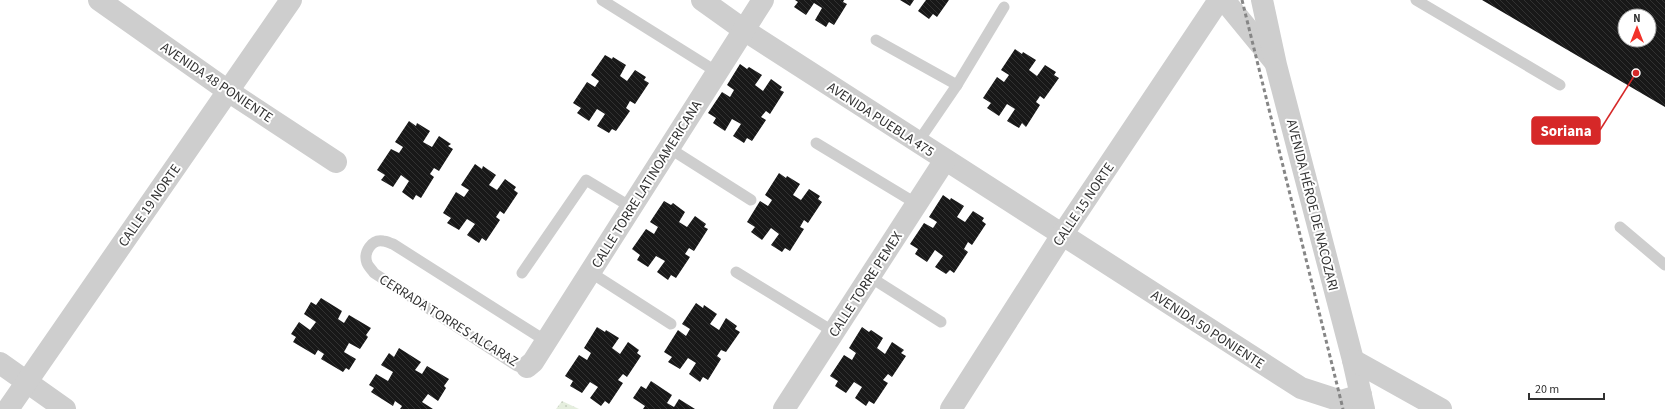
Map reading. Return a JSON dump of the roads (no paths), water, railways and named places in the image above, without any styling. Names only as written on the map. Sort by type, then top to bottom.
[{"type":"street","name":"AVENIDA 48 PONIENTE","points":[[99,0],[228,91],[336,162]]},
{"type":"street","name":"CALLE 19 NORTE","points":[[8,409],[291,0]]},
{"type":"street","name":"AVENIDA PUEBLA 475","points":[[702,0],[744,30],[1062,235]]},
{"type":"street","name":"CALLE TORRE LATINOAMERICANA","points":[[527,367],[534,362],[763,0]]},
{"type":"street","name":"CALLE 15 NORTE","points":[[951,409],[1062,235],[1219,0]]},
{"type":"street","points":[[1224,0],[1276,65]]},
{"type":"street","name":"AVENIDA HÉROE DE NACOZARI","points":[[1262,0],[1276,65],[1353,360],[1362,402]]},
{"type":"street","name":"CALLE TORRE PEMEX","points":[[784,409],[945,160]]},
{"type":"street","name":"AVENIDA 50 PONIENTE","points":[[1062,235],[1301,388],[1341,401],[1362,402]]},
{"type":"street","points":[[1353,360],[1441,409]]},
{"type":"street","points":[[0,363],[65,409]]},
{"type":"lane","points":[[602,0],[717,72]]},
{"type":"lane","points":[[1416,0],[1560,85]]},
{"type":"lane","points":[[918,142],[957,85],[1004,6]]},
{"type":"lane","points":[[876,40],[957,85]]},
{"type":"lane","points":[[816,143],[917,204]]},
{"type":"lane","points":[[669,148],[751,200]]},
{"type":"lane","points":[[522,274],[586,180],[631,208]]},
{"type":"lane","points":[[1620,227],[1665,265]]},
{"type":"lane","name":"CERRADA TORRES ALCARAZ","points":[[527,367],[517,366],[374,273],[367,263],[366,254],[368,248],[374,243],[383,241],[392,244],[546,341]]},
{"type":"lane","points":[[590,272],[671,324]]},
{"type":"lane","points":[[736,272],[834,332]]},
{"type":"lane","points":[[870,277],[941,322]]},
{"type":"railway","points":[[1242,0],[1343,409]]},
{"type":"place","name":"Soriana","points":[[1636,73]]}]
